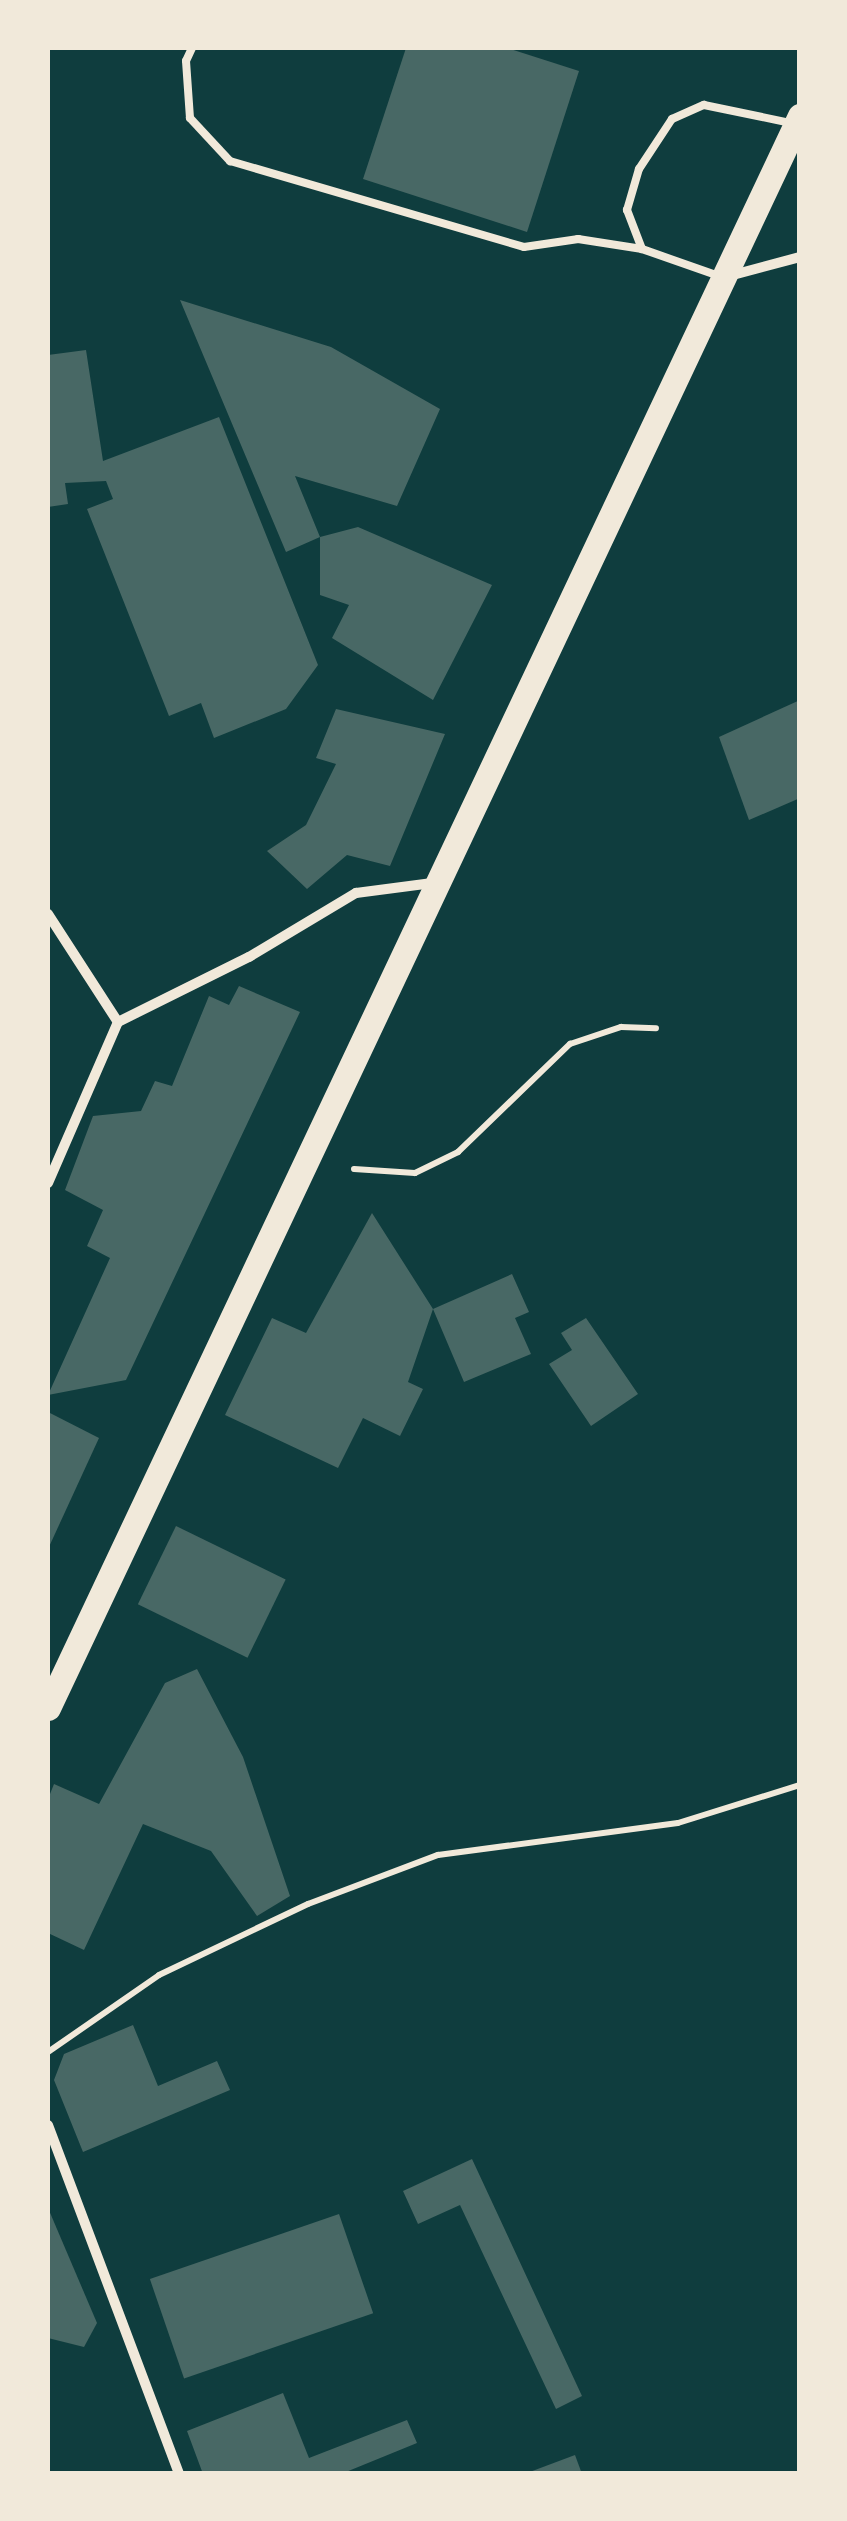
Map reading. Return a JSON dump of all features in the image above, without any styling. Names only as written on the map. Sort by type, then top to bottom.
[{"type":"main road","points":[[48,1708],[798,120]]},
{"type":"street","points":[[723,277],[800,257]]},
{"type":"street","points":[[48,1183],[118,1022],[250,958],[356,893],[438,883]]},
{"type":"street","points":[[48,914],[118,1022]]},
{"type":"street","points":[[48,2125],[179,2474]]},
{"type":"lane","points":[[192,48],[186,61],[190,118],[230,161],[524,247],[578,239],[642,249],[723,277]]},
{"type":"lane","points":[[642,249],[627,210],[639,169],[672,119],[716,106],[798,120]]},
{"type":"path","points":[[314,1146],[358,1172],[415,1173],[458,1152],[570,1044],[621,1027],[656,1028]]},
{"type":"path","points":[[48,2052],[159,1975],[308,1904],[438,1855],[678,1823],[800,1786]]},
{"type":"building","points":[[406,48],[507,48],[579,71],[527,232],[363,179]]},
{"type":"building","points":[[180,300],[331,347],[440,409],[397,506],[295,476],[320,537],[286,552]]},
{"type":"building","points":[[86,350],[103,461],[219,417],[318,665],[286,709],[214,738],[201,703],[169,716],[87,509],[113,499],[106,481],[65,483],[68,504],[48,507],[48,355]]},
{"type":"building","points":[[358,527],[492,585],[433,700],[332,638],[349,605],[320,595],[320,537]]},
{"type":"building","points":[[800,700],[800,798],[749,820],[719,737]]},
{"type":"building","points":[[336,709],[445,734],[390,866],[347,855],[307,889],[267,851],[306,825],[336,764],[316,758]]},
{"type":"building","points":[[239,986],[300,1012],[126,1380],[48,1395],[110,1258],[87,1246],[103,1210],[65,1190],[93,1116],[141,1111],[155,1081],[172,1086],[209,996],[229,1005]]},
{"type":"building","points":[[372,1213],[433,1309],[408,1382],[423,1389],[400,1436],[363,1418],[338,1468],[225,1415],[272,1318],[306,1333]]},
{"type":"building","points":[[512,1274],[529,1312],[515,1318],[531,1354],[464,1382],[433,1309]]},
{"type":"building","points":[[586,1318],[638,1394],[591,1426],[549,1364],[572,1350],[561,1333]]},
{"type":"building","points":[[48,1412],[99,1438],[48,1549]]},
{"type":"building","points":[[176,1526],[286,1579],[248,1658],[138,1604]]},
{"type":"building","points":[[197,1669],[243,1757],[290,1896],[257,1916],[211,1851],[143,1824],[84,1950],[48,1933],[48,1799],[54,1784],[99,1804],[165,1683]]},
{"type":"building","points":[[133,2025],[158,2086],[217,2061],[230,2090],[83,2152],[54,2080],[64,2054]]},
{"type":"building","points":[[472,2159],[582,2396],[556,2409],[460,2205],[418,2224],[403,2191]]},
{"type":"building","points":[[48,2208],[97,2323],[84,2347],[48,2338]]},
{"type":"building","points":[[339,2214],[373,2313],[184,2378],[150,2279]]},
{"type":"building","points":[[283,2393],[309,2458],[407,2420],[417,2443],[341,2474],[203,2474],[187,2431]]},
{"type":"building","points":[[575,2455],[582,2474],[527,2474],[527,2473]]}]
